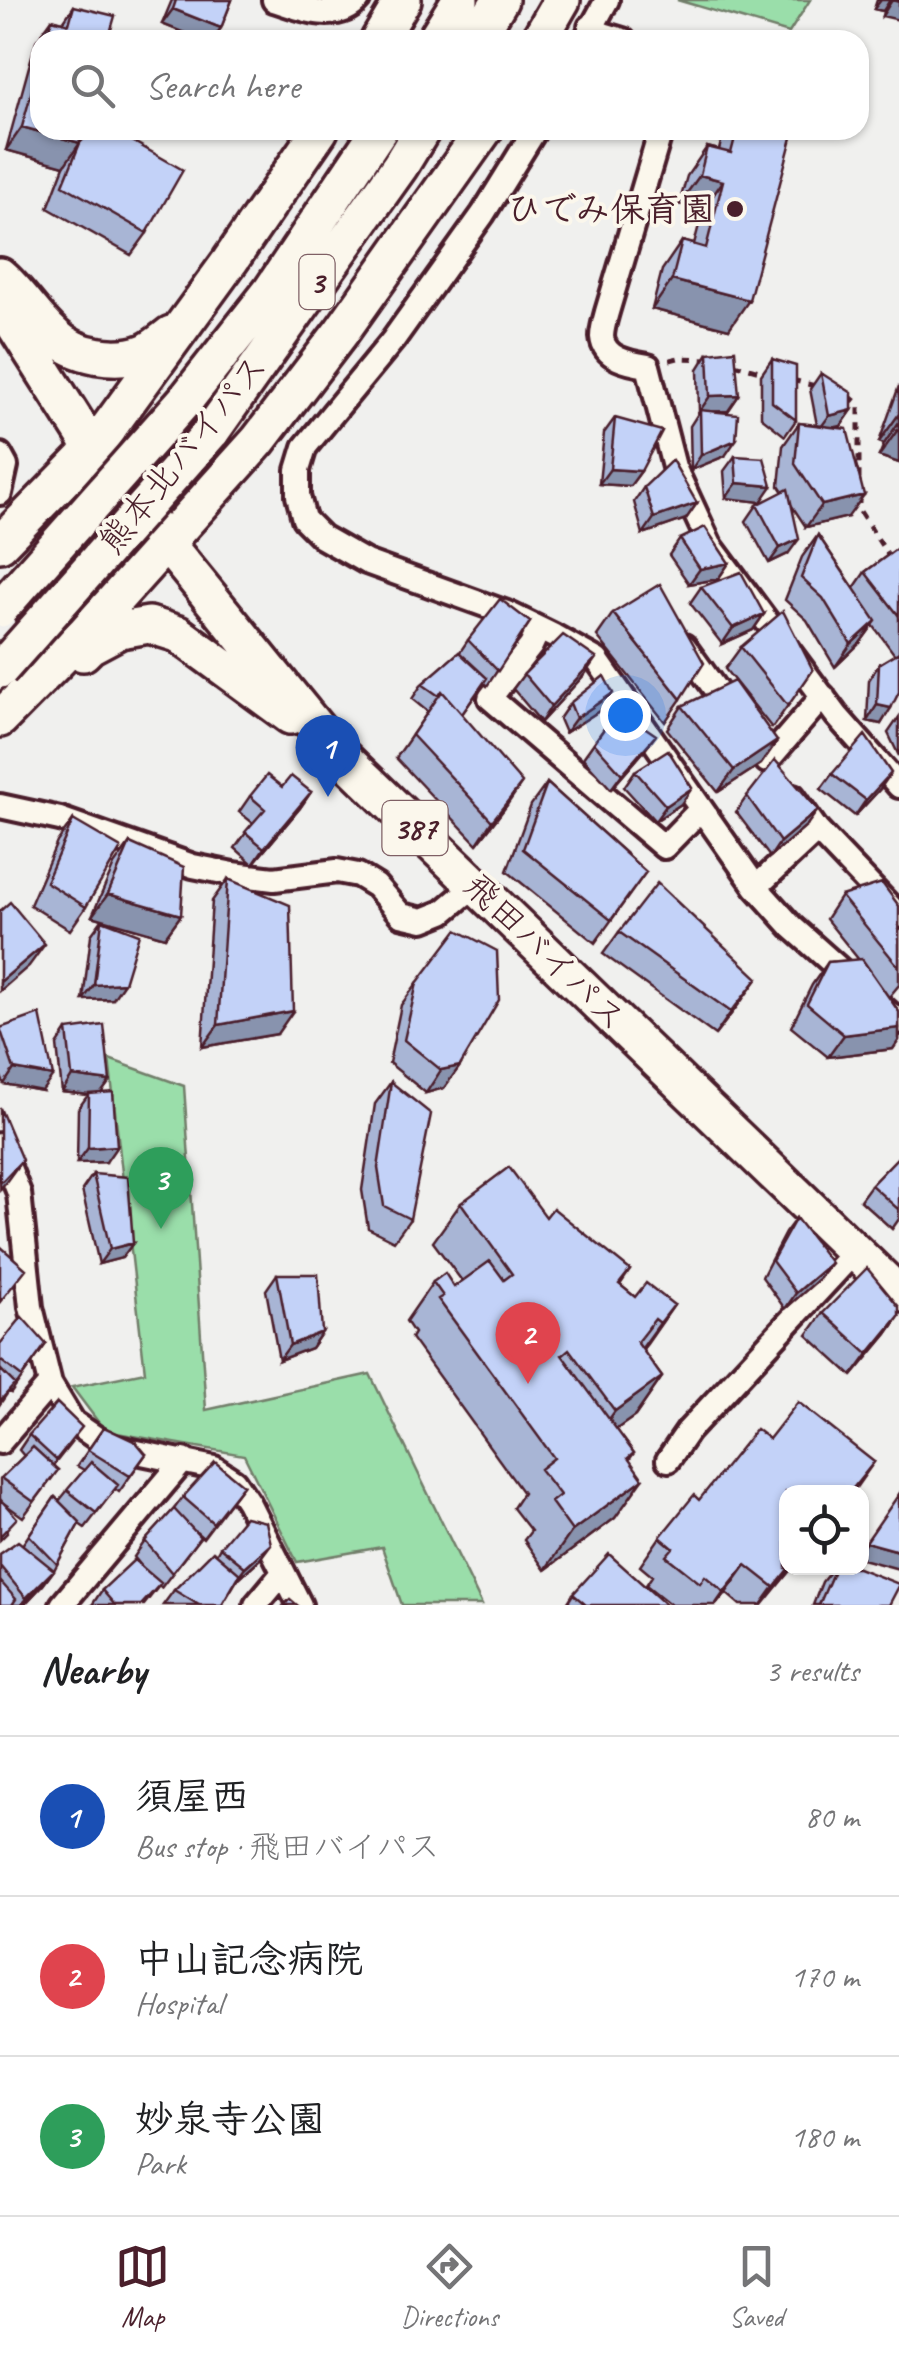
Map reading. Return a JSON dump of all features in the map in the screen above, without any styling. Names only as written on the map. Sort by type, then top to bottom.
[{"type":"highway","points":[[385,30],[403,0]]},
{"type":"highway","points":[[441,30],[460,0]]},
{"type":"highway","points":[[482,30],[500,0]]},
{"type":"highway","points":[[544,30],[562,0]]},
{"type":"highway","points":[[0,544],[93,448],[313,140]]},
{"type":"highway","name":"熊本北バイパス","points":[[0,609],[186,398],[271,291],[373,140]]},
{"type":"highway","name":"熊本北バイパス","points":[[0,670],[211,432],[416,140]]},
{"type":"highway","points":[[0,720],[86,632],[258,441],[342,331],[477,140]]},
{"type":"highway","points":[[0,276],[57,339],[96,356],[144,352],[185,323]]},
{"type":"highway","name":"飛田バイパス","points":[[0,302],[93,448],[331,746],[899,1294]]},
{"type":"highway","points":[[0,731],[30,707],[90,646],[120,630],[148,625],[178,634],[331,746]]},
{"type":"street","points":[[274,0],[328,14],[351,9],[358,0]]},
{"type":"street","points":[[589,30],[607,0]]},
{"type":"street","points":[[529,140],[484,214],[393,340],[305,447],[298,470],[298,496],[304,520],[322,538],[366,562],[507,613],[596,660],[756,886],[792,926],[899,1022]]},
{"type":"street","points":[[658,140],[606,312],[602,338],[608,351],[624,362],[648,366],[674,468],[710,545],[822,696],[899,786]]},
{"type":"street","points":[[0,455],[6,466],[0,492]]},
{"type":"street","points":[[539,628],[532,646],[490,698],[664,847],[701,810]]},
{"type":"street","points":[[672,628],[817,830],[899,916]]},
{"type":"street","points":[[767,760],[822,696]]},
{"type":"street","points":[[0,806],[60,820],[192,866],[274,879],[338,871],[358,876],[376,886],[401,914],[423,920],[444,912],[475,885]]},
{"type":"street","points":[[756,886],[817,830]]},
{"type":"street","points":[[0,1145],[19,1193],[32,1306],[50,1384],[73,1422],[108,1446],[214,1468],[234,1481],[300,1605]]},
{"type":"street","points":[[0,1215],[19,1193]]},
{"type":"street","points":[[668,1460],[688,1431],[856,1250]]},
{"type":"street","points":[[0,1442],[50,1384]]},
{"type":"street","points":[[62,1605],[184,1460]]},
{"type":"street","points":[[256,1605],[282,1574]]},
{"type":"path","points":[[648,366],[678,358],[710,359]]},
{"type":"path","points":[[725,362],[771,374]]},
{"type":"path","points":[[788,378],[820,388]]},
{"type":"path","points":[[836,392],[853,397],[859,404],[859,510],[899,572]]},
{"type":"green space","points":[[677,0],[810,0],[791,30],[779,30]]},
{"type":"green space","points":[[109,1059],[184,1086],[206,1410],[370,1374],[482,1605],[402,1605],[382,1547],[297,1562],[244,1455],[105,1431],[72,1387],[145,1372]]},
{"type":"building","points":[[176,0],[232,0],[221,28],[173,9]]},
{"type":"building","points":[[74,6],[115,16],[111,30],[49,30],[52,19],[69,24]]},
{"type":"building","points":[[30,98],[30,129],[22,127]]},
{"type":"building","points":[[130,140],[183,170],[147,233],[63,185],[80,143]]},
{"type":"building","points":[[734,140],[791,140],[749,300],[672,280],[682,241],[706,248],[723,181],[700,175],[707,147],[731,153]]},
{"type":"building","points":[[735,350],[739,395],[710,396],[708,353]]},
{"type":"building","points":[[772,359],[796,366],[796,420],[772,402]]},
{"type":"building","points":[[821,373],[852,393],[852,410],[829,416]]},
{"type":"building","points":[[700,410],[738,414],[736,440],[701,455]]},
{"type":"building","points":[[615,418],[662,431],[641,471],[610,469]]},
{"type":"building","points":[[799,423],[847,429],[864,495],[822,505],[795,464]]},
{"type":"building","points":[[735,456],[764,458],[772,486],[737,483]]},
{"type":"building","points":[[672,460],[697,503],[654,518],[644,487]]},
{"type":"building","points":[[788,489],[799,539],[780,548],[757,505]]},
{"type":"building","points":[[705,527],[729,563],[700,569],[680,539]]},
{"type":"building","points":[[818,535],[876,621],[851,644],[823,598],[801,578]]},
{"type":"building","points":[[899,547],[899,616],[865,572]]},
{"type":"building","points":[[741,572],[764,614],[733,628],[701,587]]},
{"type":"building","points":[[660,584],[704,663],[681,699],[613,613]]},
{"type":"building","points":[[500,599],[530,622],[498,671],[468,640]]},
{"type":"building","points":[[783,611],[813,670],[788,706],[741,647]]},
{"type":"building","points":[[563,635],[596,658],[551,706],[524,674]]},
{"type":"building","points":[[459,652],[487,678],[462,714],[442,691],[439,696],[422,684]]},
{"type":"building","points":[[899,652],[899,692],[891,708],[877,705],[879,664]]},
{"type":"building","points":[[604,676],[613,693],[576,718],[570,703]]},
{"type":"building","points":[[734,681],[777,741],[734,770],[682,706]]},
{"type":"building","points":[[442,691],[522,783],[492,821],[412,735]]},
{"type":"building","points":[[618,709],[656,735],[622,774],[594,743]]},
{"type":"building","points":[[865,735],[891,773],[866,800],[832,774]]},
{"type":"building","points":[[668,750],[692,788],[666,806],[635,771]]},
{"type":"building","points":[[775,760],[818,810],[780,842],[747,796]]},
{"type":"building","points":[[267,775],[282,787],[291,776],[311,792],[264,848],[245,832],[265,809],[250,796]]},
{"type":"building","points":[[547,783],[646,872],[611,920],[523,849]]},
{"type":"building","points":[[73,820],[121,848],[86,907],[46,882]]},
{"type":"building","points":[[130,843],[184,867],[181,915],[108,894]]},
{"type":"building","points":[[228,879],[290,905],[293,1011],[218,1025]]},
{"type":"building","points":[[657,883],[758,978],[731,1012],[619,932]]},
{"type":"building","points":[[882,883],[899,906],[899,967],[841,896]]},
{"type":"building","points":[[10,902],[45,944],[0,982],[0,911]]},
{"type":"building","points":[[102,920],[139,934],[124,983],[94,985]]},
{"type":"building","points":[[457,930],[497,951],[499,1000],[460,1066],[441,1070],[404,1040],[417,983]]},
{"type":"building","points":[[862,959],[899,1012],[899,1028],[844,1035],[807,1004],[828,962]]},
{"type":"building","points":[[40,1014],[53,1076],[14,1069],[0,1028]]},
{"type":"building","points":[[104,1025],[110,1081],[72,1076],[67,1030]]},
{"type":"building","points":[[391,1082],[431,1114],[410,1219],[384,1206],[378,1168]]},
{"type":"building","points":[[113,1092],[117,1146],[88,1148],[89,1094]]},
{"type":"building","points":[[0,1108],[22,1160],[0,1183]]},
{"type":"building","points":[[899,1156],[899,1210],[871,1185]]},
{"type":"building","points":[[509,1167],[546,1217],[553,1208],[630,1270],[619,1284],[635,1297],[646,1283],[674,1305],[660,1323],[655,1319],[637,1342],[662,1377],[615,1411],[569,1349],[562,1355],[634,1453],[628,1458],[643,1479],[572,1531],[551,1502],[560,1495],[540,1469],[554,1458],[438,1299],[443,1296],[433,1282],[445,1273],[454,1287],[490,1261],[504,1280],[512,1274],[461,1203]]},
{"type":"building","points":[[93,1174],[128,1177],[133,1243],[110,1249]]},
{"type":"building","points":[[796,1218],[831,1263],[796,1293],[772,1261]]},
{"type":"building","points":[[0,1246],[26,1269],[0,1302]]},
{"type":"building","points":[[867,1268],[899,1307],[899,1316],[868,1354],[823,1313]]},
{"type":"building","points":[[277,1274],[318,1274],[322,1332],[290,1345]]},
{"type":"building","points":[[22,1317],[46,1344],[22,1377],[0,1360],[0,1344]]},
{"type":"building","points":[[0,1369],[15,1384],[0,1401]]},
{"type":"building","points":[[798,1402],[874,1462],[856,1485],[779,1485],[779,1575],[783,1575],[774,1587],[746,1565],[724,1592],[705,1576],[700,1583],[666,1556],[673,1548],[660,1537],[694,1495],[699,1500],[756,1429],[769,1439]]},
{"type":"building","points":[[57,1403],[82,1427],[56,1460],[29,1435]]},
{"type":"building","points":[[104,1427],[136,1442],[146,1454],[130,1476],[88,1450]]},
{"type":"building","points":[[33,1447],[58,1470],[34,1502],[1,1478]]},
{"type":"building","points":[[91,1462],[118,1485],[96,1513],[67,1490]]},
{"type":"building","points":[[215,1462],[243,1485],[213,1523],[183,1497]]},
{"type":"building","points":[[899,1494],[899,1551],[869,1543]]},
{"type":"building","points":[[55,1497],[80,1522],[57,1564],[29,1535]]},
{"type":"building","points":[[0,1499],[17,1518],[0,1536]]},
{"type":"building","points":[[174,1509],[200,1537],[172,1573],[145,1541]]},
{"type":"building","points":[[245,1517],[266,1522],[271,1544],[245,1567],[220,1547]]},
{"type":"building","points":[[18,1541],[54,1570],[26,1598],[0,1566],[0,1554]]},
{"type":"building","points":[[213,1551],[240,1574],[222,1605],[199,1605],[174,1590]]},
{"type":"building","points":[[609,1554],[666,1605],[586,1605],[573,1594]]},
{"type":"building","points":[[134,1560],[161,1583],[141,1605],[115,1605],[102,1590]]},
{"type":"building","points":[[869,1572],[899,1584],[889,1605],[819,1605],[832,1575]]},
{"type":"building","points":[[0,1581],[16,1599],[12,1605],[0,1605]]},
{"type":"place","name":"ひでみ保育園","points":[[735,209]]},
{"type":"place","name":"須屋西","points":[[328,797]]},
{"type":"place","name":"妙泉寺公園","points":[[161,1229]]},
{"type":"place","name":"中山記念病院","points":[[528,1384]]}]
